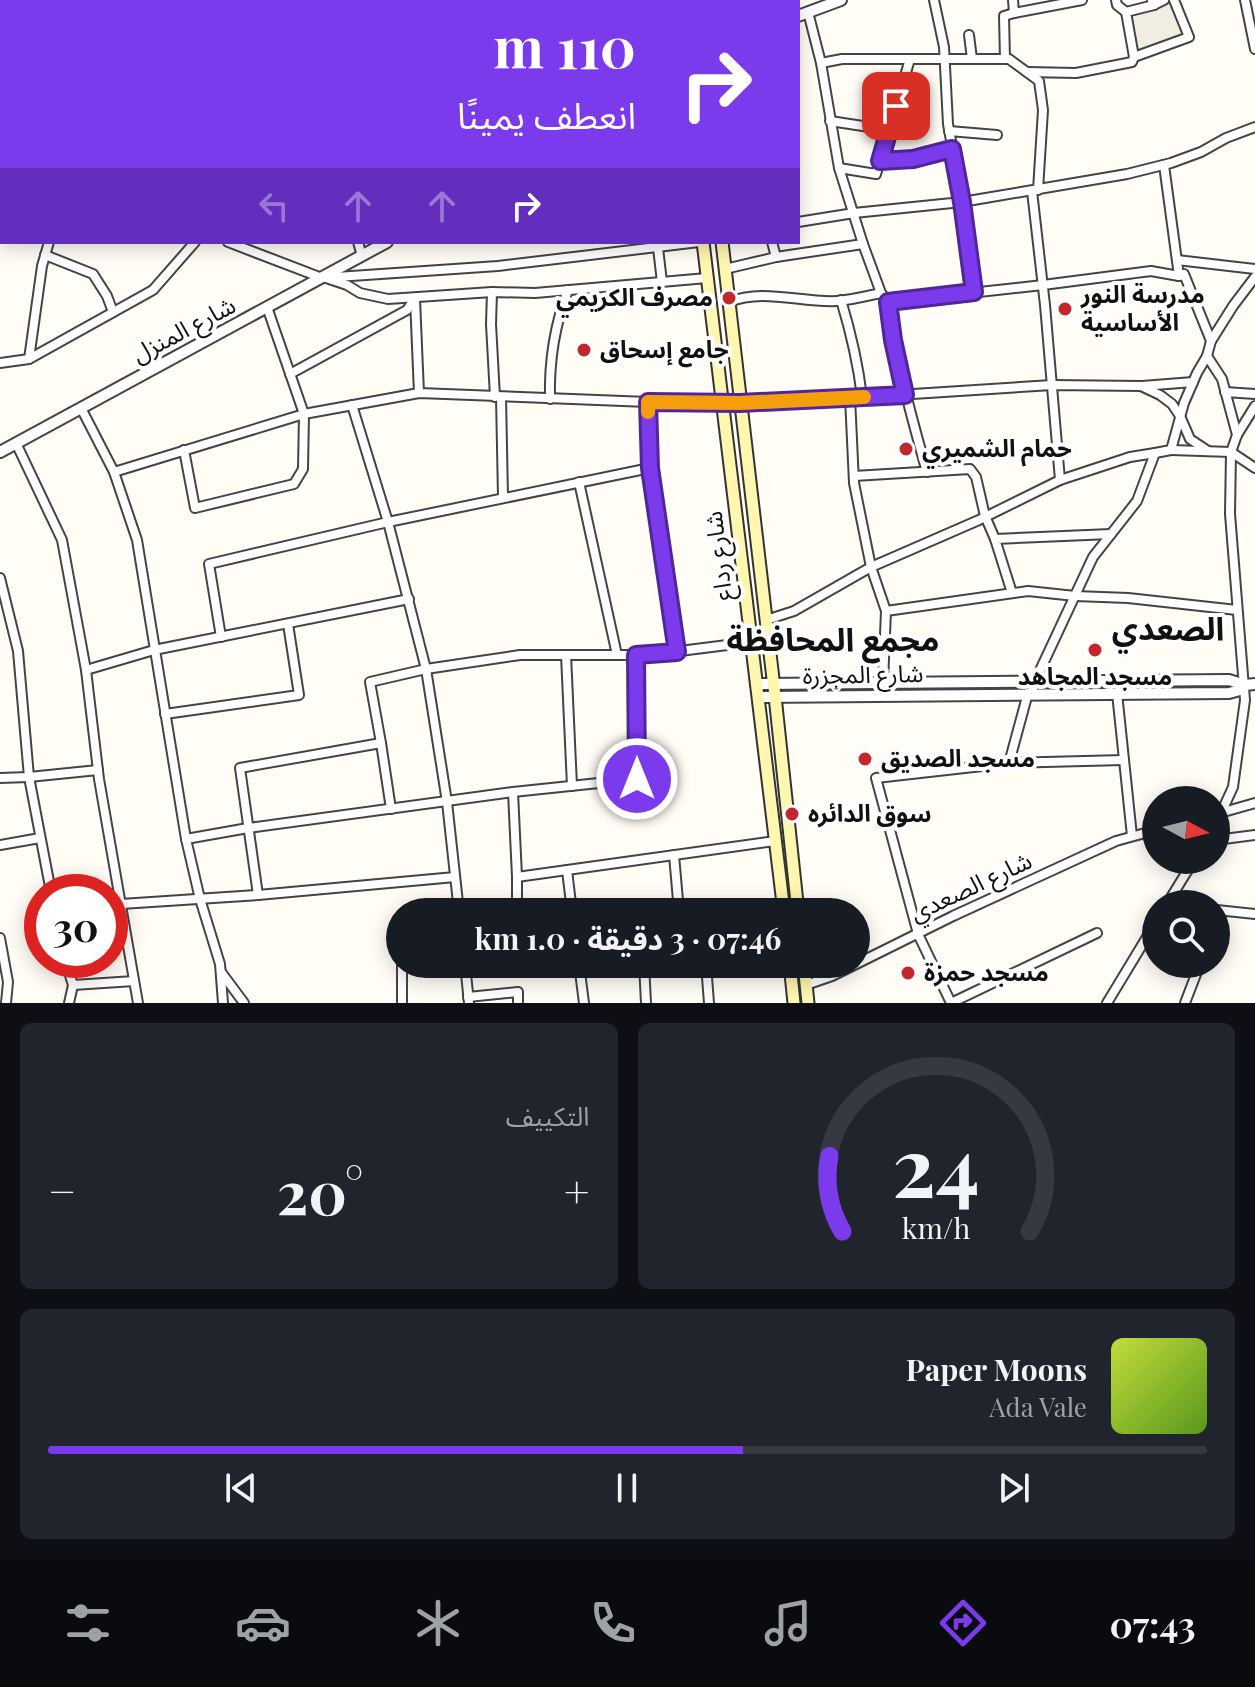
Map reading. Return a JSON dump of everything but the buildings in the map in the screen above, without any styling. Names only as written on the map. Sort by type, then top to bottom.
[{"type":"main road","name":"شارع رداع","points":[[701,244],[782,898]]},
{"type":"main road","name":"شارع رداع","points":[[722,244],[796,898]]},
{"type":"main road","points":[[791,978],[794,1003]]},
{"type":"main road","points":[[805,978],[808,1003]]},
{"type":"street","points":[[841,0],[803,14],[821,63],[839,168],[863,244],[881,293],[888,302],[905,395],[927,472]]},
{"type":"street","points":[[934,0],[944,47],[949,131],[974,292]]},
{"type":"street","points":[[1013,0],[1014,13]]},
{"type":"street","points":[[1005,59],[1004,16],[1057,2],[1082,0]]},
{"type":"street","points":[[1026,72],[1076,73],[1132,62],[1134,57],[1126,12],[1117,5],[1116,0]]},
{"type":"street","points":[[1126,12],[1164,0]]},
{"type":"street","points":[[1134,57],[1189,37],[1174,0]]},
{"type":"street","points":[[1245,0],[1255,49]]},
{"type":"street","points":[[969,35],[972,59]]},
{"type":"street","points":[[821,63],[842,59],[1009,59],[1039,81],[1043,110],[1035,191],[1060,480]]},
{"type":"street","points":[[839,168],[876,174],[910,59]]},
{"type":"street","points":[[830,121],[889,130]]},
{"type":"street","points":[[800,222],[962,202],[1127,174],[1201,152],[1255,127]]},
{"type":"street","points":[[949,131],[997,135]]},
{"type":"street","points":[[880,161],[913,159],[952,149]]},
{"type":"street","points":[[1164,165],[1179,276]]},
{"type":"street","points":[[29,359],[42,266],[48,244]]},
{"type":"street","points":[[0,363],[29,359],[153,290],[193,244]]},
{"type":"street","points":[[359,244],[362,256]]},
{"type":"street","name":"شارع المنزل","points":[[0,452],[383,244]]},
{"type":"street","points":[[601,244],[602,254]]},
{"type":"street","points":[[323,278],[498,266],[677,244]]},
{"type":"street","points":[[773,244],[776,257]]},
{"type":"street","points":[[725,269],[776,257],[863,244]]},
{"type":"street","points":[[653,246],[662,282]]},
{"type":"street","points":[[254,247],[360,293],[388,299],[492,292],[535,293],[707,278]]},
{"type":"street","points":[[45,255],[93,274],[113,312]]},
{"type":"street","points":[[1177,260],[1255,269]]},
{"type":"street","points":[[888,302],[1151,271],[1179,276],[1184,274],[1211,341]]},
{"type":"street","points":[[1171,450],[1180,416],[1211,341],[1255,277]]},
{"type":"street","points":[[550,399],[555,339],[568,290]]},
{"type":"street","points":[[492,292],[491,324],[503,497]]},
{"type":"street","points":[[729,302],[740,297],[766,296],[841,300],[881,293]]},
{"type":"street","points":[[290,374],[407,310],[415,298]]},
{"type":"street","points":[[415,298],[419,393]]},
{"type":"street","points":[[841,300],[856,351],[862,397]]},
{"type":"street","points":[[184,450],[195,508],[294,484],[303,469],[304,414],[267,307]]},
{"type":"street","points":[[1207,356],[1222,379],[1237,435]]},
{"type":"street","points":[[114,472],[304,414],[419,393],[740,403],[1052,385],[1141,386],[1193,382]]},
{"type":"street","points":[[1141,386],[1172,404],[1190,439],[1208,451]]},
{"type":"street","points":[[1225,392],[1255,394]]},
{"type":"street","points":[[850,397],[854,476],[871,567],[886,611],[883,682]]},
{"type":"street","points":[[648,402],[650,468],[677,652]]},
{"type":"street","points":[[352,405],[388,522],[426,669],[447,802],[457,898]]},
{"type":"street","points":[[1230,793],[1250,684],[1237,610],[1230,514],[1231,452],[1237,435],[1255,406]]},
{"type":"street","points":[[81,408],[114,472],[137,540],[186,839],[220,971],[223,1003]]},
{"type":"street","points":[[16,443],[62,540],[86,670],[98,770],[116,874]]},
{"type":"street","points":[[766,620],[794,611],[871,567],[1060,480],[1130,457],[1171,450],[1231,452],[1255,468]]},
{"type":"street","points":[[1009,763],[1030,693],[1093,557],[1137,501],[1155,453]]},
{"type":"street","points":[[221,637],[209,564],[388,522],[650,468]]},
{"type":"street","points":[[854,476],[970,469],[976,477],[985,516],[1012,593]]},
{"type":"street","points":[[579,482],[617,655]]},
{"type":"street","points":[[995,539],[1111,534]]},
{"type":"street","points":[[0,578],[18,651],[29,777],[47,874]]},
{"type":"street","points":[[886,611],[1028,591],[1237,610]]},
{"type":"street","points":[[86,670],[154,650],[409,599]]},
{"type":"street","points":[[165,714],[299,695],[288,624]]},
{"type":"street","points":[[391,809],[370,682],[426,669],[520,655],[636,655],[751,642]]},
{"type":"street","points":[[566,655],[572,786]]},
{"type":"street","points":[[186,839],[513,792],[637,779],[636,655]]},
{"type":"street","name":"شارع المجزرة","points":[[758,697],[774,690],[883,682],[1232,680],[1250,684]]},
{"type":"street","name":"شارع المجزرة","points":[[756,684],[774,690],[1229,693],[1250,684]]},
{"type":"street","points":[[1117,693],[1132,836]]},
{"type":"street","points":[[258,895],[240,768],[381,743]]},
{"type":"street","points":[[1097,933],[951,1003],[918,934],[876,778],[1009,763],[1124,760]]},
{"type":"street","points":[[0,778],[98,770]]},
{"type":"street","points":[[513,792],[517,898]]},
{"type":"street","points":[[1230,810],[1255,803]]},
{"type":"street","name":"شارع الصعدي","points":[[806,985],[832,976],[1116,841],[1142,834]]},
{"type":"street","points":[[1230,838],[1255,835]]},
{"type":"street","points":[[0,845],[40,838]]},
{"type":"street","points":[[517,877],[775,841]]},
{"type":"street","points":[[674,855],[678,898]]},
{"type":"street","points":[[567,870],[570,898]]},
{"type":"street","points":[[128,904],[455,877]]},
{"type":"street","points":[[1230,911],[1255,914]]},
{"type":"street","points":[[0,938],[8,982],[6,1003]]},
{"type":"street","points":[[128,945],[138,1003]]},
{"type":"street","points":[[1107,1003],[1142,945]]},
{"type":"street","points":[[220,971],[244,1003]]},
{"type":"street","points":[[69,1003],[73,985],[71,978]]},
{"type":"street","points":[[402,978],[402,1003]]},
{"type":"street","points":[[467,978],[469,1000],[518,992],[518,1003]]},
{"type":"street","points":[[581,978],[584,1003]]},
{"type":"street","points":[[645,978],[646,1003]]},
{"type":"street","points":[[707,978],[709,1003]]},
{"type":"street","points":[[1185,1003],[1195,978]]},
{"type":"street","points":[[73,985],[134,981]]},
{"type":"shaded area","points":[[1177,0],[1195,39],[1132,62],[1122,9]]},
{"type":"slow traffic","points":[[648,412],[648,402],[740,403],[864,397]]},
{"type":"place","name":"مصرف الكريمي","points":[[729,298]]},
{"type":"place","name":"مدرسة النور الأساسية","points":[[1065,309]]},
{"type":"place","name":"جامع إسحاق","points":[[584,350]]},
{"type":"place","name":"حمام الشميري","points":[[906,449]]},
{"type":"place","name":"مسجد المجاهد","points":[[1095,650]]},
{"type":"place","name":"مسجد الصديق","points":[[865,759]]},
{"type":"place","name":"سوق الدائره","points":[[792,814]]},
{"type":"place","name":"مسجد حمزة","points":[[908,973]]},
{"type":"district","name":"الصعدي","points":[[1168,629]]},
{"type":"district","name":"مجمع المحافظة","points":[[833,640]]},
{"type":"route","points":[[637,779],[636,655],[677,652],[650,468],[648,402],[740,403],[905,395],[888,302],[974,292],[952,149],[913,159],[880,161],[896,106]]}]
